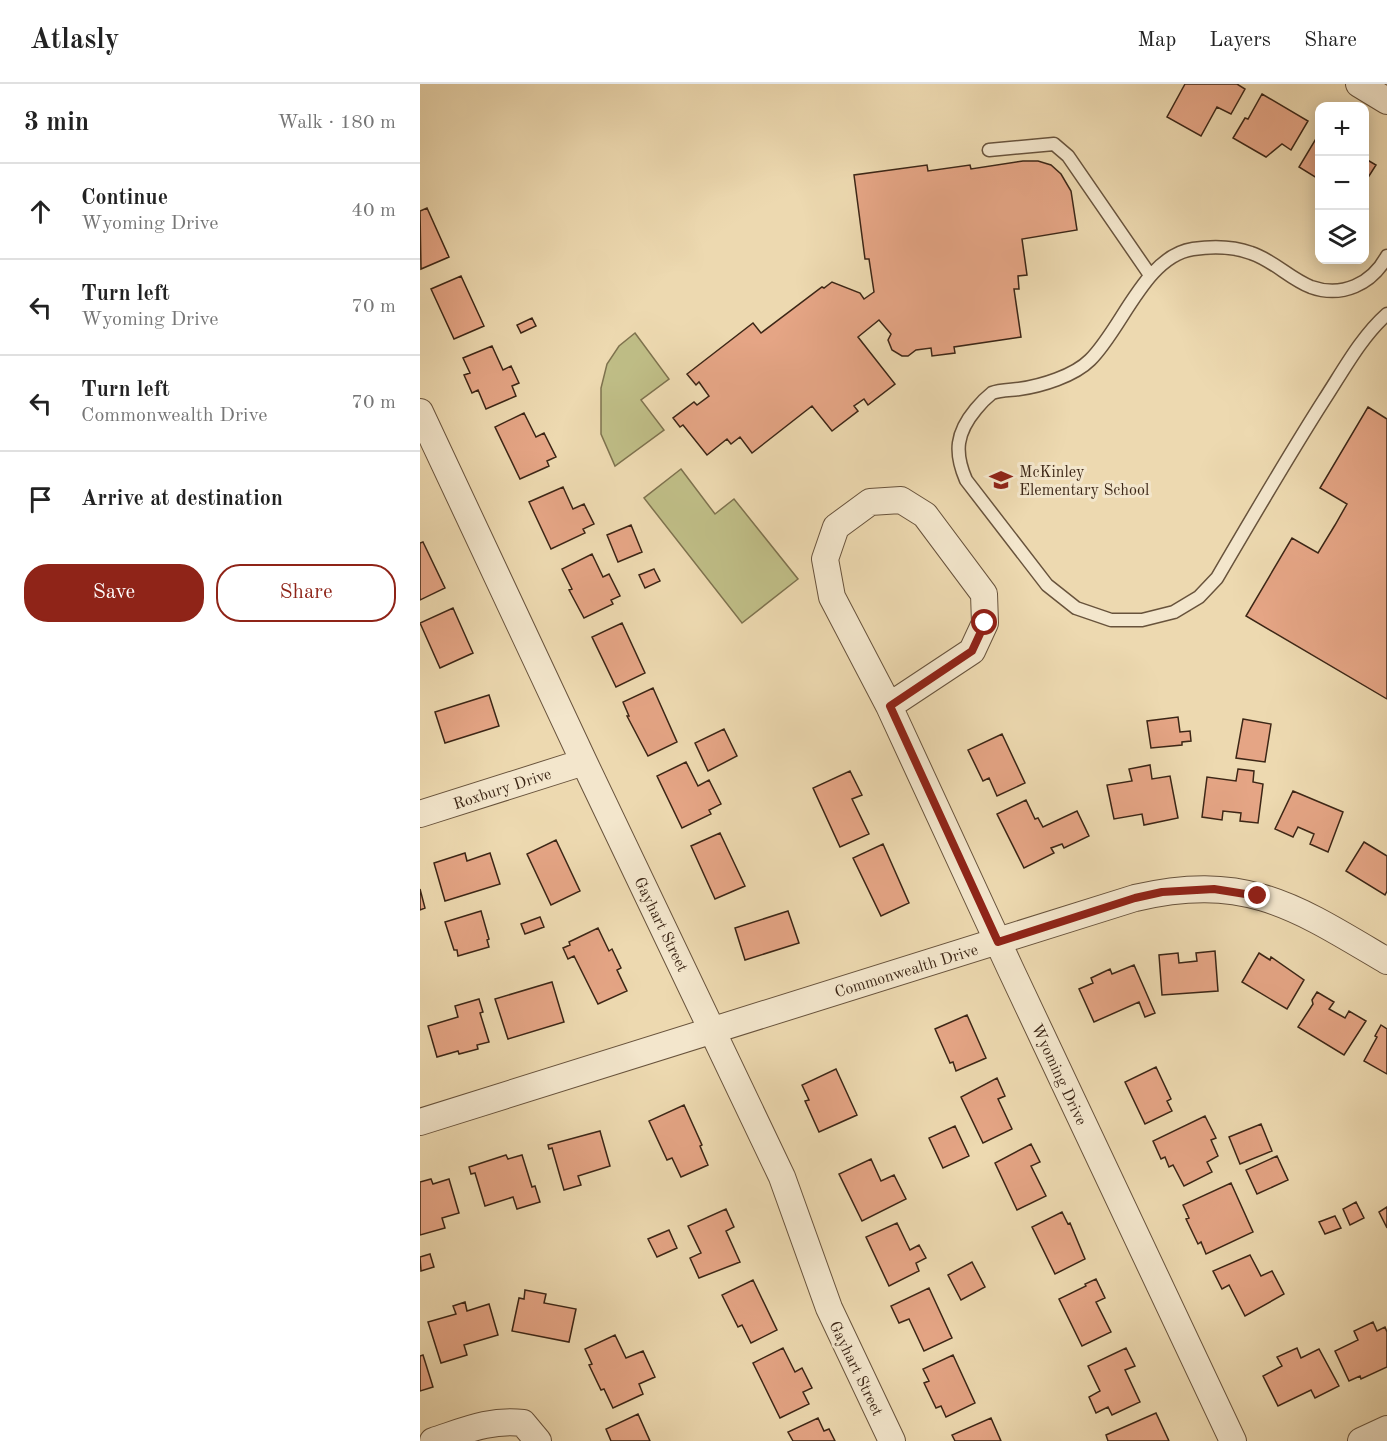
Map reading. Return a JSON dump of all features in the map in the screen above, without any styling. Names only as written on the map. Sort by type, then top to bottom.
[{"type":"street","points":[[1359,84],[1387,101]]},
{"type":"street","name":"Gayhart Street","points":[[420,412],[782,1177],[829,1308],[892,1441]]},
{"type":"street","name":"Wyoming Drive","points":[[890,706],[972,651],[985,623],[984,594],[925,515],[901,501],[870,502],[836,527],[825,559],[832,597],[890,706],[998,942],[1233,1441]]},
{"type":"street","name":"Roxbury Drive","points":[[420,814],[584,762]]},
{"type":"street","name":"Commonwealth Drive","points":[[420,1122],[712,1029],[1135,898],[1162,892],[1214,889],[1258,896],[1312,917],[1387,961]]},
{"type":"street","points":[[433,1441],[483,1425],[504,1421],[523,1423],[538,1441]]},
{"type":"street","points":[[1361,1441],[1387,1429]]},
{"type":"lane","points":[[989,150],[1054,144],[1068,156],[1150,275]]},
{"type":"lane","points":[[1387,256],[1380,270],[1357,286],[1336,292],[1311,287],[1254,254],[1226,246],[1190,250],[1167,260],[1150,275],[1089,361],[1042,386],[993,393],[978,407],[963,426],[958,453],[966,480],[1047,585],[1076,608],[1111,620],[1142,620],[1174,612],[1199,597],[1217,578],[1345,367],[1377,323],[1387,314]]},
{"type":"shaded area","points":[[635,333],[669,379],[641,400],[664,430],[615,466],[601,434],[601,388],[607,364],[619,346]]},
{"type":"shaded area","points":[[681,469],[715,514],[734,499],[798,579],[742,623],[644,498]]},
{"type":"building","points":[[1185,84],[1237,84],[1245,89],[1231,114],[1217,107],[1201,136],[1167,117]]},
{"type":"building","points":[[1262,94],[1308,121],[1291,150],[1282,144],[1266,157],[1233,138],[1245,118],[1248,119]]},
{"type":"building","points":[[1315,140],[1315,177],[1299,167]]},
{"type":"building","points":[[1038,161],[1051,165],[1061,174],[1071,191],[1077,230],[1022,239],[1027,275],[1018,276],[1019,289],[1014,289],[1021,337],[954,347],[955,353],[932,356],[931,348],[916,350],[908,356],[902,356],[892,350],[888,340],[891,334],[879,320],[858,337],[895,384],[868,405],[864,399],[854,406],[858,411],[832,431],[812,406],[752,453],[740,437],[731,444],[727,439],[707,455],[683,425],[680,427],[673,418],[694,402],[697,405],[709,396],[699,382],[696,385],[687,374],[753,323],[761,333],[832,282],[860,293],[864,299],[874,292],[869,259],[865,259],[854,175],[927,165],[928,171],[970,165],[971,169]]},
{"type":"building","points":[[1369,161],[1376,165],[1369,176]]},
{"type":"building","points":[[427,208],[449,257],[421,269],[420,211]]},
{"type":"building","points":[[461,276],[484,326],[454,339],[431,289]]},
{"type":"building","points":[[532,318],[536,326],[521,333],[517,325]]},
{"type":"building","points":[[492,346],[503,370],[511,366],[519,383],[512,386],[516,396],[486,409],[478,390],[472,393],[464,375],[470,373],[463,358]]},
{"type":"building","points":[[1368,407],[1387,419],[1387,699],[1246,616],[1292,538],[1318,553],[1335,525],[1347,504],[1320,488]]},
{"type":"building","points":[[524,413],[536,437],[544,433],[556,457],[547,461],[549,466],[520,479],[495,427]]},
{"type":"building","points":[[563,487],[573,509],[584,504],[594,524],[583,529],[585,533],[551,549],[529,502]]},
{"type":"building","points":[[631,525],[642,552],[618,562],[607,535]]},
{"type":"building","points":[[423,542],[445,588],[420,600],[420,543]]},
{"type":"building","points":[[592,554],[603,577],[609,574],[620,596],[611,600],[613,604],[584,618],[569,590],[572,589],[562,569]]},
{"type":"building","points":[[654,569],[660,581],[645,588],[639,575]]},
{"type":"building","points":[[453,608],[473,653],[440,668],[420,623]]},
{"type":"building","points":[[622,623],[645,673],[616,687],[592,637]]},
{"type":"building","points":[[653,688],[677,742],[648,756],[627,716],[629,716],[623,702]]},
{"type":"building","points":[[489,695],[499,726],[445,743],[435,712]]},
{"type":"building","points":[[1178,717],[1180,732],[1190,731],[1191,741],[1182,742],[1182,745],[1151,748],[1147,721]]},
{"type":"building","points":[[1243,719],[1271,724],[1265,762],[1236,758]]},
{"type":"building","points":[[724,729],[737,756],[708,771],[695,743]]},
{"type":"building","points":[[1002,734],[1025,783],[997,796],[989,778],[983,781],[968,750]]},
{"type":"building","points":[[686,762],[698,786],[709,780],[721,804],[709,810],[711,814],[682,828],[657,776]]},
{"type":"building","points":[[1150,765],[1152,779],[1170,776],[1178,818],[1144,825],[1142,814],[1114,819],[1107,785],[1132,781],[1129,769]]},
{"type":"building","points":[[1238,769],[1254,771],[1253,782],[1263,784],[1258,823],[1240,821],[1241,813],[1223,811],[1222,820],[1202,817],[1207,777],[1236,781]]},
{"type":"building","points":[[850,771],[862,795],[852,799],[869,834],[840,847],[813,788]]},
{"type":"building","points":[[1293,791],[1343,812],[1328,852],[1310,844],[1314,834],[1298,827],[1293,837],[1275,829]]},
{"type":"building","points":[[1026,800],[1035,819],[1038,818],[1043,827],[1077,811],[1089,836],[1064,848],[1062,844],[1051,848],[1054,853],[1024,868],[997,814]]},
{"type":"building","points":[[720,833],[745,886],[715,899],[691,846]]},
{"type":"building","points":[[556,840],[580,891],[551,905],[527,854]]},
{"type":"building","points":[[1364,842],[1387,856],[1385,895],[1346,871]]},
{"type":"building","points":[[883,844],[909,903],[881,916],[853,858]]},
{"type":"building","points":[[465,853],[467,861],[490,853],[500,884],[445,901],[434,863]]},
{"type":"building","points":[[420,889],[425,908],[420,910]]},
{"type":"building","points":[[481,911],[489,947],[458,956],[445,922]]},
{"type":"building","points":[[788,911],[799,943],[745,960],[735,928]]},
{"type":"building","points":[[540,917],[544,927],[525,934],[521,924]]},
{"type":"building","points":[[598,928],[609,951],[612,949],[621,968],[617,970],[627,991],[598,1004],[574,956],[568,959],[563,948],[570,945],[569,942]]},
{"type":"building","points":[[1215,951],[1218,991],[1162,995],[1159,955],[1178,953],[1179,963],[1197,961],[1196,953]]},
{"type":"building","points":[[1259,953],[1270,960],[1271,957],[1304,980],[1287,1009],[1242,982]]},
{"type":"building","points":[[1134,965],[1155,1013],[1145,1017],[1139,1002],[1094,1022],[1079,989],[1093,983],[1091,978],[1110,969],[1112,974]]},
{"type":"building","points":[[552,982],[564,1022],[508,1039],[495,999]]},
{"type":"building","points":[[1317,992],[1334,1002],[1329,1009],[1345,1018],[1349,1011],[1366,1021],[1344,1055],[1298,1027],[1313,1004],[1312,1000]]},
{"type":"building","points":[[479,999],[483,1012],[480,1013],[489,1042],[477,1045],[478,1049],[459,1054],[458,1051],[437,1057],[428,1026],[458,1017],[455,1006]]},
{"type":"building","points":[[967,1015],[986,1058],[956,1071],[935,1029]]},
{"type":"building","points":[[1381,1025],[1387,1029],[1387,1074],[1364,1061]]},
{"type":"building","points":[[1156,1067],[1171,1099],[1167,1101],[1172,1111],[1145,1124],[1125,1082]]},
{"type":"building","points":[[836,1069],[857,1115],[819,1132],[805,1101],[809,1100],[802,1085]]},
{"type":"building","points":[[997,1078],[1005,1096],[998,1099],[1012,1129],[983,1143],[961,1097]]},
{"type":"building","points":[[684,1105],[702,1145],[700,1146],[708,1165],[681,1177],[672,1158],[667,1160],[649,1121]]},
{"type":"building","points":[[1205,1116],[1216,1138],[1211,1140],[1218,1156],[1207,1162],[1212,1172],[1184,1186],[1173,1165],[1169,1167],[1165,1157],[1161,1159],[1153,1141]]},
{"type":"building","points":[[1261,1124],[1272,1151],[1240,1164],[1229,1137]]},
{"type":"building","points":[[955,1126],[969,1156],[943,1168],[929,1138]]},
{"type":"building","points":[[600,1131],[610,1166],[578,1176],[581,1185],[564,1190],[552,1148],[549,1149],[548,1145]]},
{"type":"building","points":[[1031,1144],[1040,1162],[1031,1166],[1046,1196],[1017,1210],[995,1163]]},
{"type":"building","points":[[506,1155],[508,1159],[522,1155],[532,1187],[535,1186],[540,1202],[517,1209],[513,1197],[485,1206],[475,1173],[471,1174],[469,1167]]},
{"type":"building","points":[[1277,1156],[1288,1180],[1257,1194],[1246,1170]]},
{"type":"building","points":[[871,1159],[881,1181],[894,1175],[906,1199],[862,1221],[839,1174]]},
{"type":"building","points":[[431,1179],[433,1184],[449,1179],[459,1213],[442,1218],[445,1228],[420,1235],[420,1182]]},
{"type":"building","points":[[1231,1183],[1253,1232],[1206,1254],[1201,1242],[1198,1244],[1186,1219],[1189,1218],[1183,1205]]},
{"type":"building","points":[[1356,1202],[1364,1218],[1350,1225],[1343,1209]]},
{"type":"building","points":[[1387,1207],[1387,1228],[1379,1212]]},
{"type":"building","points":[[726,1209],[734,1227],[726,1231],[740,1262],[699,1278],[690,1258],[701,1253],[688,1226]]},
{"type":"building","points":[[1062,1212],[1068,1224],[1070,1223],[1085,1259],[1055,1274],[1032,1227]]},
{"type":"building","points":[[1335,1216],[1341,1228],[1325,1234],[1319,1222]]},
{"type":"building","points":[[897,1223],[910,1250],[919,1245],[926,1258],[916,1263],[919,1271],[889,1286],[866,1237]]},
{"type":"building","points":[[669,1230],[677,1248],[657,1257],[648,1239]]},
{"type":"building","points":[[430,1254],[434,1267],[421,1271],[420,1257]]},
{"type":"building","points":[[1250,1255],[1261,1276],[1272,1271],[1284,1294],[1245,1316],[1229,1285],[1222,1289],[1213,1271]]},
{"type":"building","points":[[972,1262],[985,1287],[961,1300],[948,1275]]},
{"type":"building","points":[[1096,1279],[1105,1298],[1096,1302],[1111,1332],[1082,1346],[1059,1299]]},
{"type":"building","points":[[753,1280],[777,1330],[751,1343],[742,1325],[738,1327],[722,1295]]},
{"type":"building","points":[[929,1288],[952,1338],[924,1351],[909,1319],[899,1323],[891,1306]]},
{"type":"building","points":[[525,1290],[546,1294],[544,1303],[576,1309],[569,1342],[512,1331],[519,1298],[524,1299]]},
{"type":"building","points":[[465,1302],[467,1311],[489,1304],[498,1335],[464,1345],[467,1355],[441,1363],[428,1322],[456,1314],[453,1306]]},
{"type":"building","points":[[1373,1322],[1377,1331],[1385,1327],[1387,1332],[1387,1367],[1361,1379],[1360,1376],[1349,1381],[1335,1351],[1358,1340],[1354,1331]]},
{"type":"building","points":[[615,1335],[626,1358],[643,1351],[655,1377],[639,1384],[643,1394],[613,1408],[589,1365],[592,1364],[585,1349]]},
{"type":"building","points":[[783,1348],[795,1372],[802,1368],[812,1388],[803,1392],[809,1404],[780,1418],[753,1363]]},
{"type":"building","points":[[1126,1348],[1135,1366],[1125,1370],[1140,1402],[1112,1415],[1108,1407],[1096,1413],[1089,1397],[1100,1391],[1088,1366]]},
{"type":"building","points":[[1297,1348],[1301,1358],[1319,1349],[1339,1386],[1315,1398],[1311,1390],[1278,1406],[1263,1376],[1282,1366],[1277,1357]]},
{"type":"building","points":[[423,1355],[433,1387],[420,1391],[420,1356]]},
{"type":"building","points":[[953,1355],[975,1403],[946,1417],[941,1406],[936,1408],[924,1383],[929,1381],[923,1369]]},
{"type":"building","points":[[1156,1413],[1169,1441],[1108,1441],[1106,1435]]},
{"type":"building","points":[[638,1414],[650,1441],[611,1441],[606,1429]]},
{"type":"building","points":[[818,1418],[824,1431],[829,1429],[835,1441],[793,1441],[788,1432]]},
{"type":"building","points":[[991,1418],[1001,1441],[955,1441],[952,1435]]},
{"type":"place","name":"McKinley Elementary School","points":[[1001,480]]},
{"type":"route","points":[[985,623],[972,651],[890,706],[998,942],[1135,898],[1162,892],[1214,889],[1258,896]]}]
